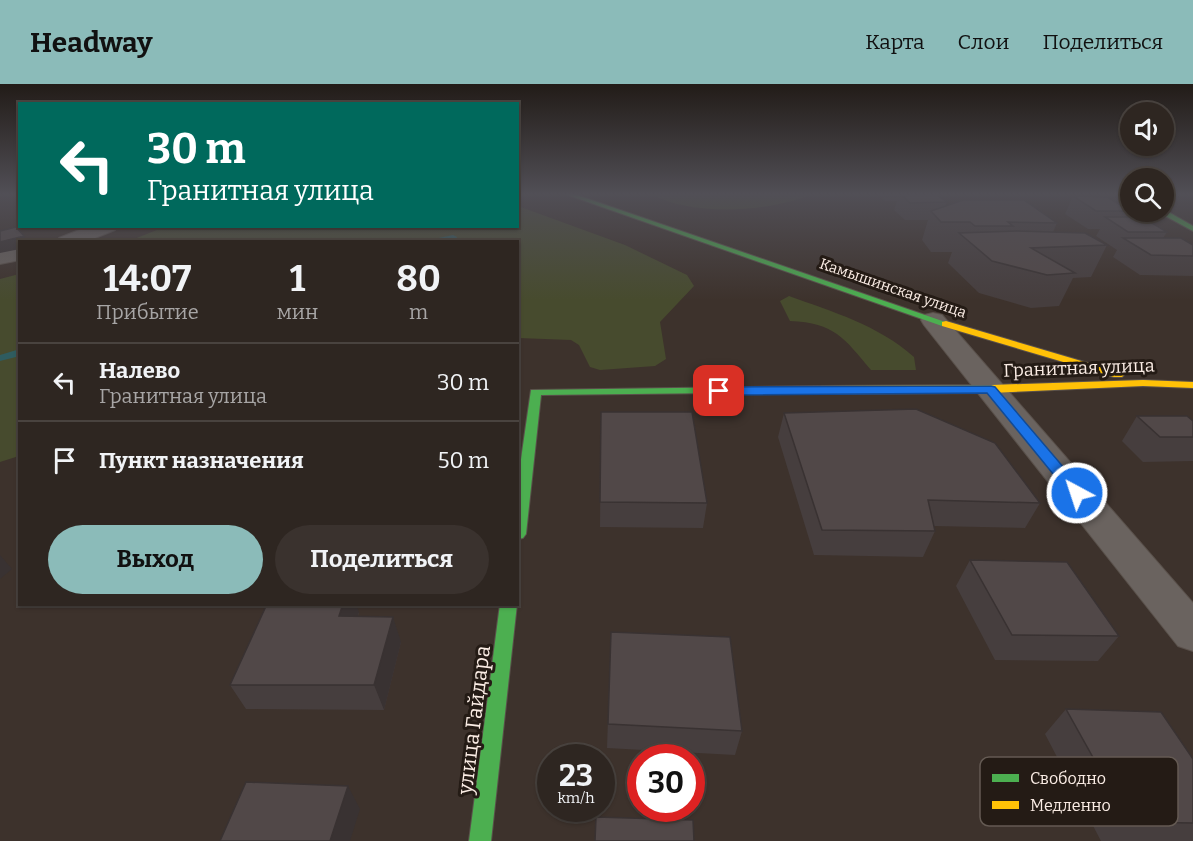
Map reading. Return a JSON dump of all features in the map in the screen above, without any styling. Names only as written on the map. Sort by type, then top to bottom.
[{"type":"street","points":[[71,240],[99,229]]},
{"type":"street","name":"Камышинская улица","points":[[670,229],[933,320],[1143,383]]},
{"type":"street","points":[[0,258],[18,254]]},
{"type":"street","points":[[933,320],[1193,633]]},
{"type":"street","name":"Гранитная улица","points":[[519,526],[535,392],[991,389],[1143,383],[1193,385]]},
{"type":"street","name":"улица Гайдара","points":[[480,841],[509,606]]},
{"type":"green space","points":[[159,229],[582,229],[625,245],[687,275],[694,286],[660,322],[666,359],[655,366],[600,370],[590,367],[579,345],[571,340],[519,338],[519,240],[132,240]]},
{"type":"green space","points":[[18,274],[18,456],[0,462],[0,279]]},
{"type":"green space","points":[[789,296],[838,314],[885,336],[914,357],[916,370],[871,370],[837,334],[818,325],[790,321],[780,301]]},
{"type":"building","points":[[18,229],[24,236],[0,242],[0,231]]},
{"type":"building","points":[[1124,229],[1163,229],[1167,232],[1128,232]]},
{"type":"building","points":[[1017,231],[1085,233],[1107,245],[1031,248],[1075,273],[1047,275],[992,261],[959,233]]},
{"type":"building","points":[[1123,238],[1181,238],[1193,245],[1193,256],[1151,255]]},
{"type":"building","points":[[916,409],[995,443],[1040,503],[928,500],[935,531],[822,530],[784,413]]},
{"type":"building","points":[[601,412],[692,412],[707,503],[600,502]]},
{"type":"building","points":[[1137,416],[1187,416],[1193,421],[1193,437],[1160,437]]},
{"type":"building","points":[[970,560],[1067,562],[1119,636],[1012,635]]},
{"type":"building","points":[[266,606],[342,606],[339,616],[393,617],[374,685],[230,685]]},
{"type":"building","points":[[611,632],[730,637],[742,731],[608,724]]},
{"type":"building","points":[[1066,709],[1161,712],[1193,759],[1193,823],[1178,823],[1178,757],[1093,757]]},
{"type":"building","points":[[246,782],[348,786],[330,841],[220,841]]},
{"type":"building","points":[[615,818],[627,818],[627,822],[693,822],[694,841],[595,841],[596,822],[615,822]]},
{"type":"waterway","points":[[435,240],[453,237]]},
{"type":"waterway","points":[[0,358],[18,353]]},
{"type":"traffic: fast","points":[[671,229],[946,324]]},
{"type":"traffic: fast","points":[[519,526],[535,392],[816,390]]},
{"type":"traffic: fast","points":[[480,841],[509,606]]},
{"type":"traffic: slow","points":[[946,324],[1118,375]]},
{"type":"traffic: slow","points":[[816,390],[991,389],[1143,383],[1193,385]]},
{"type":"route","points":[[719,391],[991,389],[1077,493]]}]
